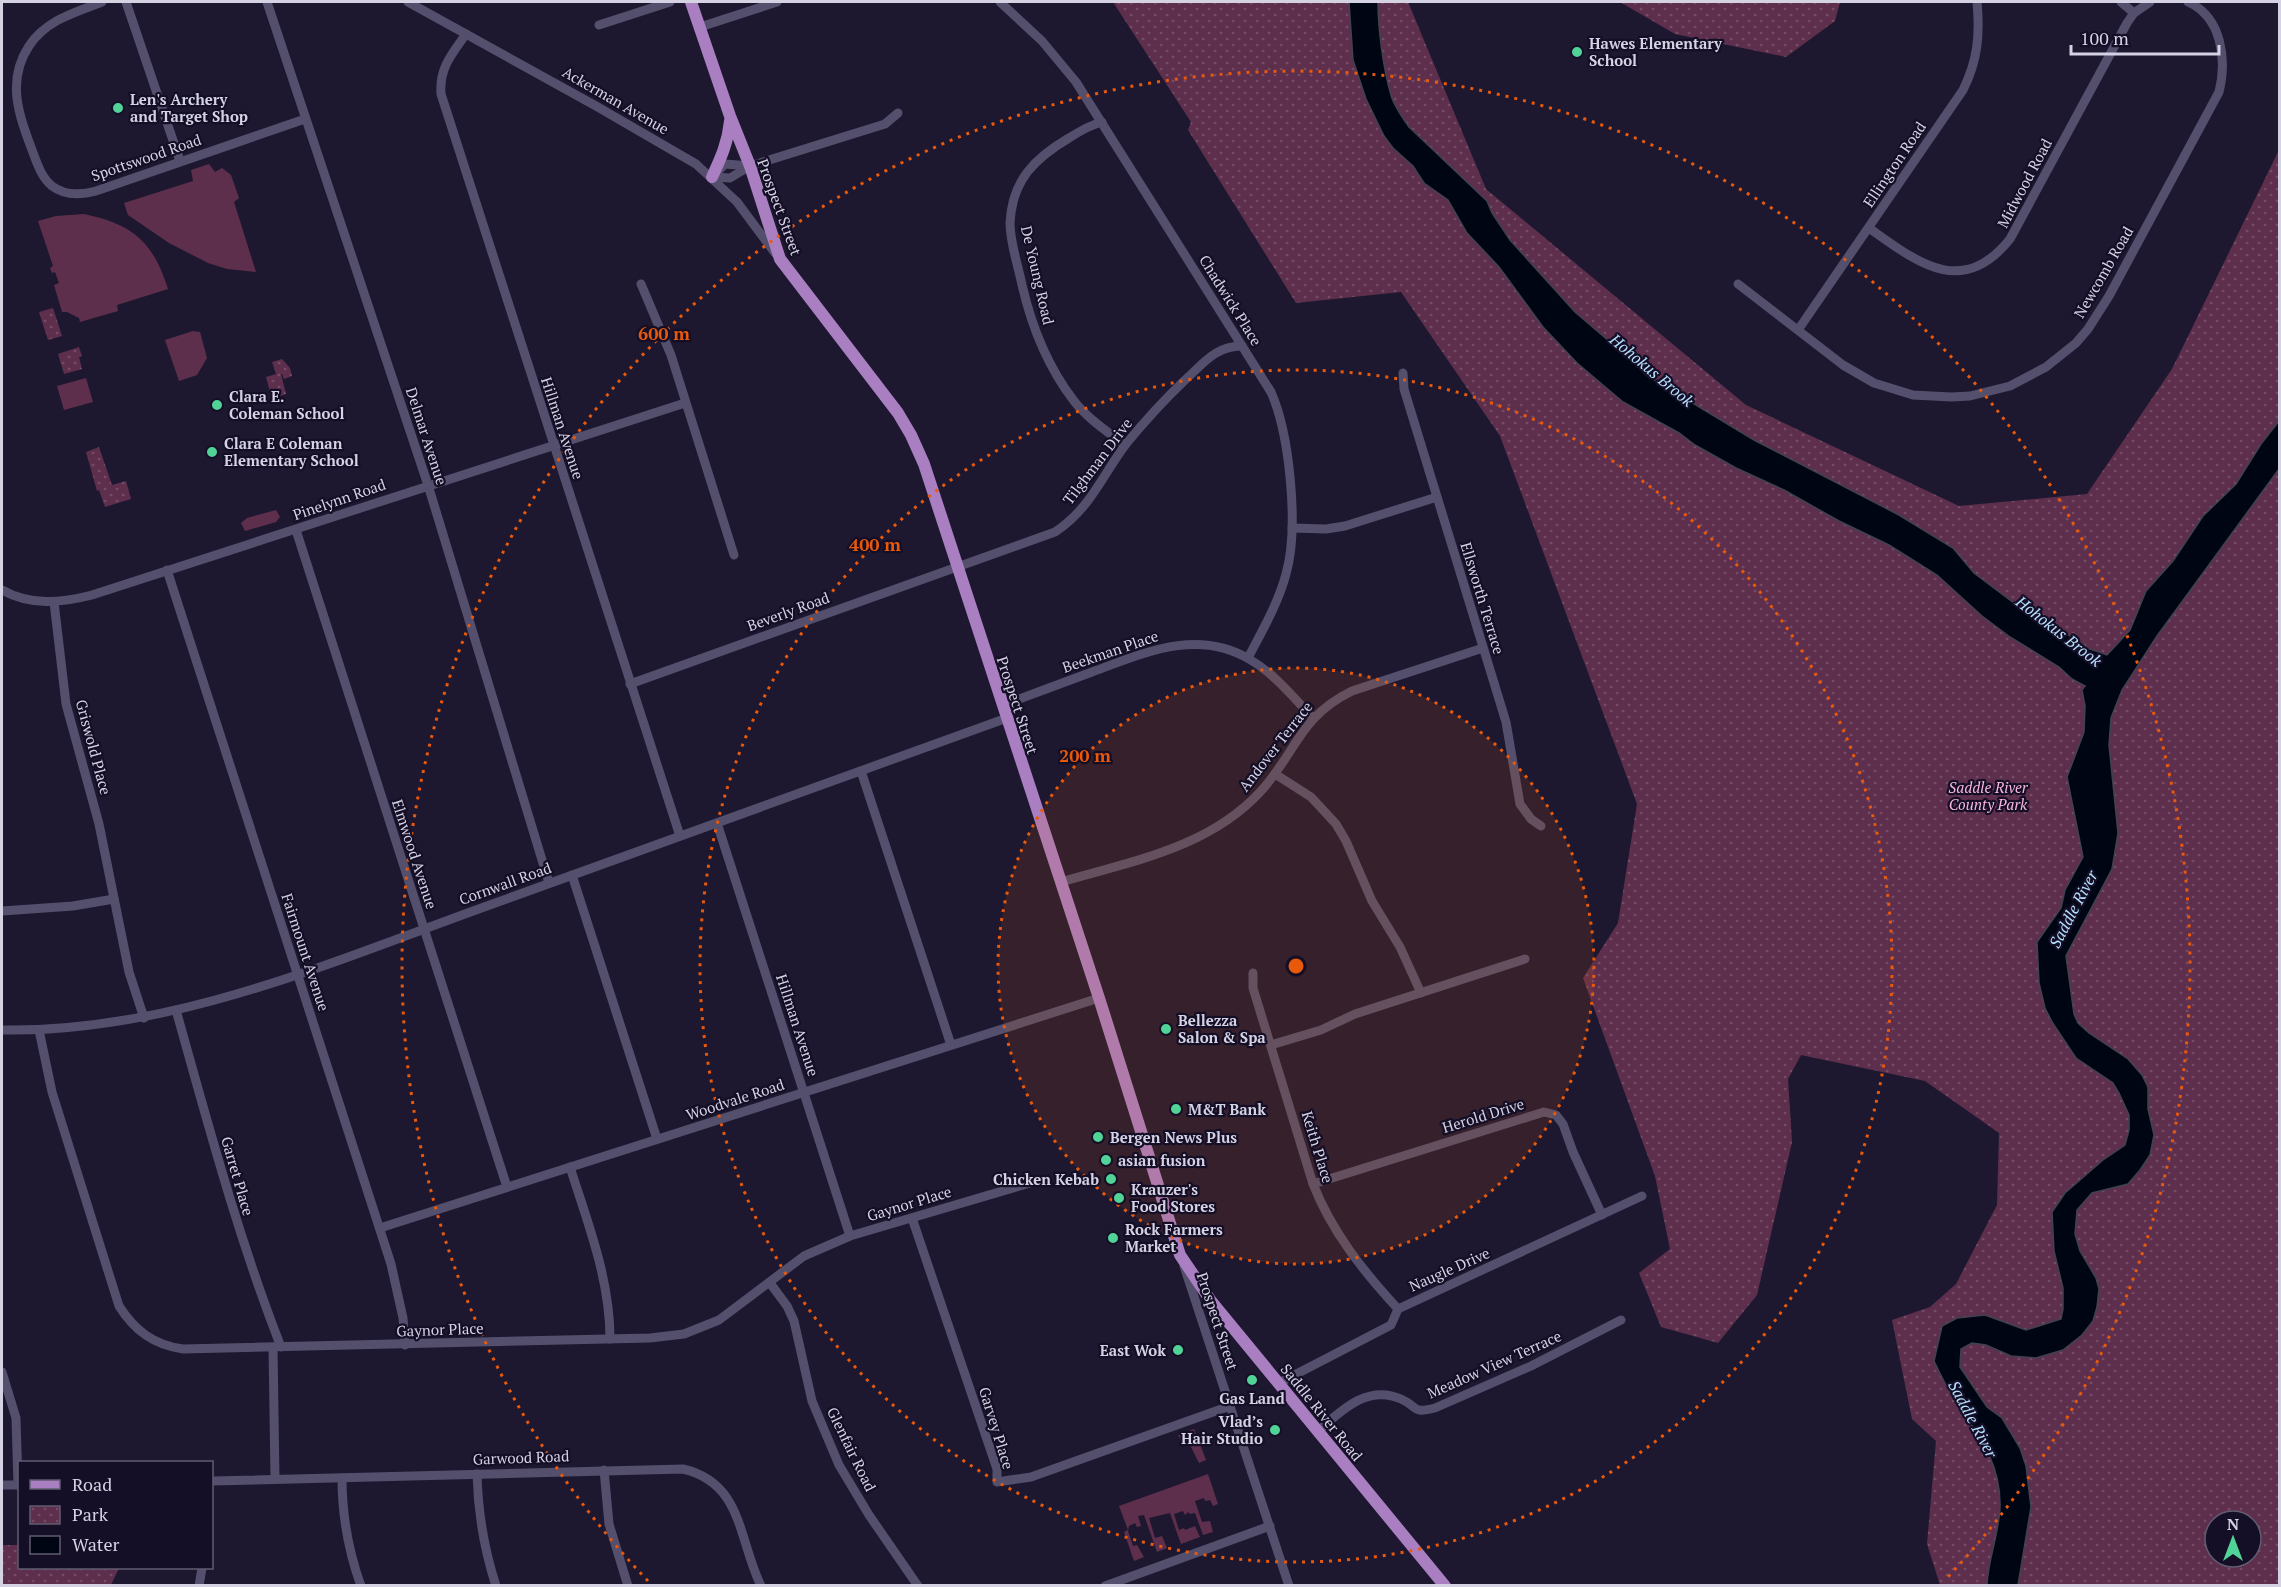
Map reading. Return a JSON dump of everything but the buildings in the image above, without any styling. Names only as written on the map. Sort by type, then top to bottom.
[{"type":"main road","name":"Prospect Street","points":[[691,2],[730,116],[750,166],[780,259],[898,413],[924,464],[1099,998],[1180,1254]]},
{"type":"main road","name":"Prospect Street","points":[[712,177],[728,138],[730,116]]},
{"type":"main road","name":"Saddle River Road","points":[[1180,1254],[1211,1301],[1445,1586]]},
{"type":"street","name":"Spottswood Road","points":[[102,2],[49,25],[30,45],[22,58],[16,87],[16,102],[40,171],[45,179],[61,191],[82,194],[304,119]]},
{"type":"street","points":[[126,2],[180,161]]},
{"type":"street","name":"Delmar Avenue","points":[[267,2],[304,119],[428,485],[549,883]]},
{"type":"street","name":"Ackerman Avenue","points":[[408,2],[679,153],[712,177],[737,202],[780,259]]},
{"type":"street","points":[[599,25],[670,2]]},
{"type":"street","points":[[700,27],[777,2]]},
{"type":"street","name":"Chadwick Place","points":[[1000,2],[1060,61],[1102,122],[1278,406],[1290,481],[1292,528],[1287,571],[1281,591],[1248,658]]},
{"type":"street","name":"Ellington Road","points":[[1798,330],[1963,90],[1971,74],[1979,41],[1977,2]]},
{"type":"street","points":[[2121,2],[2134,13],[2150,2]]},
{"type":"street","name":"Newcomb Road","points":[[1738,284],[1843,365],[1865,378],[1892,389],[1932,397],[1970,396],[2010,386],[2046,367],[2062,356],[2088,329],[2109,296],[2218,92],[2223,64],[2218,37],[2203,12],[2188,2]]},
{"type":"street","name":"Midwood Road","points":[[1869,228],[1913,259],[1933,268],[1959,271],[1982,264],[1997,254],[2010,239],[2134,13]]},
{"type":"street","name":"Hillman Avenue","points":[[466,34],[445,64],[441,74],[441,94],[680,836]]},
{"type":"street","points":[[712,177],[730,178],[750,166],[885,124],[898,113]]},
{"type":"street","name":"De Young Road","points":[[1102,122],[1090,125],[1048,150],[1030,166],[1015,195],[1010,222],[1011,236],[1030,318],[1045,355],[1074,401],[1088,416],[1125,445]]},
{"type":"street","points":[[712,177],[725,164],[750,166]]},
{"type":"street","points":[[641,284],[671,355],[734,555]]},
{"type":"street","name":"Tilghman Drive","points":[[957,566],[1040,539],[1069,523],[1081,512],[1125,445],[1170,393],[1201,363],[1229,346],[1242,346]]},
{"type":"street","name":"Ellsworth Terrace","points":[[1403,373],[1404,389],[1506,722],[1520,804],[1531,819],[1541,826]]},
{"type":"street","name":"Pinelynn Road","points":[[2,590],[22,599],[54,602],[92,594],[685,403]]},
{"type":"street","points":[[1292,528],[1326,529],[1345,526],[1437,497]]},
{"type":"street","name":"Elmwood Avenue","points":[[296,530],[507,1187]]},
{"type":"street","name":"Beverly Road","points":[[630,684],[957,566]]},
{"type":"street","name":"Fairmount Avenue","points":[[167,570],[380,1228],[398,1290],[405,1345]]},
{"type":"street","name":"Griswold Place","points":[[54,602],[66,704],[99,824],[114,899]]},
{"type":"street","name":"Beekman Place","points":[[1003,705],[1156,649],[1173,645],[1209,645],[1248,658],[1278,681],[1313,718]]},
{"type":"street","name":"Andover Terrace","points":[[1061,882],[1174,849],[1195,840],[1229,820],[1246,806],[1275,774],[1313,718],[1324,707],[1352,691],[1483,648]]},
{"type":"street","name":"Cornwall Road","points":[[2,1030],[83,1027],[144,1018],[297,974],[1007,718]]},
{"type":"street","points":[[861,771],[951,1045]]},
{"type":"street","points":[[1275,774],[1311,797],[1336,824],[1346,841],[1372,901],[1400,947],[1421,993]]},
{"type":"street","name":"Hillman Avenue","points":[[717,823],[850,1236]]},
{"type":"street","points":[[572,875],[657,1139]]},
{"type":"street","points":[[2,911],[64,907],[114,899],[129,972],[144,1018]]},
{"type":"street","points":[[1271,1045],[1321,1030],[1355,1014],[1525,960]]},
{"type":"street","name":"Keith Place","points":[[1252,973],[1253,988],[1313,1184],[1323,1209],[1369,1277],[1398,1309]]},
{"type":"street","name":"Woodvale Road","points":[[380,1228],[1099,998]]},
{"type":"street","name":"Garret Place","points":[[176,1010],[230,1202],[277,1347],[274,1415],[275,1479]]},
{"type":"street","name":"Gaynor Place","points":[[39,1030],[52,1092],[114,1294],[127,1319],[148,1338],[183,1349],[662,1338],[702,1328],[732,1312],[804,1256],[850,1236],[1030,1183]]},
{"type":"street","name":"Herold Drive","points":[[1313,1184],[1550,1112],[1556,1115],[1563,1124],[1573,1152],[1602,1215]]},
{"type":"street","points":[[570,1167],[604,1276],[610,1339]]},
{"type":"street","name":"Naugle Drive","points":[[1279,1383],[1391,1325],[1398,1309],[1642,1196]]},
{"type":"street","name":"Garvey Place","points":[[912,1218],[997,1469],[997,1482],[1031,1477],[1230,1406]]},
{"type":"street","name":"Prospect Street","points":[[1180,1254],[1288,1586]]},
{"type":"street","name":"Glenfair Road","points":[[770,1283],[787,1306],[794,1321],[812,1401],[831,1448],[869,1515],[918,1586]]},
{"type":"street","name":"Meadow View Terrace","points":[[1318,1431],[1350,1403],[1376,1395],[1388,1395],[1402,1399],[1416,1410],[1435,1408],[1621,1320]]},
{"type":"street","points":[[2,1371],[16,1418],[18,1463]]},
{"type":"street","name":"Garwood Road","points":[[213,1480],[683,1469],[712,1480],[730,1501],[761,1586]]},
{"type":"street","points":[[604,1470],[609,1524],[628,1586]]},
{"type":"street","points":[[477,1474],[480,1516],[487,1556],[496,1586]]},
{"type":"street","points":[[342,1478],[343,1523],[361,1586]]},
{"type":"street","points":[[2,1485],[18,1485]]},
{"type":"street","points":[[1106,1586],[1270,1526]]},
{"type":"street","points":[[198,1586],[202,1569]]},
{"type":"green space","name":"Saddle River County Park","points":[[1113,2],[1408,2],[1486,189],[1746,405],[1959,506],[2087,494],[2172,369],[2279,150],[2279,1585],[1940,1585],[1927,1544],[1936,1441],[1912,1419],[1892,1320],[1930,1307],[1956,1284],[1997,1205],[1999,1133],[1925,1081],[1801,1055],[1788,1079],[1792,1142],[1757,1295],[1718,1343],[1661,1327],[1639,1273],[1670,1249],[1655,1176],[1583,978],[1618,923],[1637,804],[1500,436],[1401,292],[1296,303],[1188,130],[1191,122]]},
{"type":"green space","points":[[1620,2],[1840,2],[1835,21],[1786,57],[1675,34]]},
{"type":"green space","points":[[209,164],[215,172],[222,168],[231,175],[239,198],[234,202],[256,272],[227,269],[208,263],[169,243],[128,215],[124,203],[193,181],[191,170]]},
{"type":"green space","points":[[84,214],[115,223],[138,237],[155,258],[168,289],[117,305],[118,311],[80,322],[79,318],[62,312],[54,285],[59,283],[55,272],[52,273],[50,268],[53,266],[38,221],[56,216]]},
{"type":"green space","points":[[53,308],[62,336],[48,340],[39,312]]},
{"type":"green space","points":[[193,331],[200,332],[207,358],[197,375],[179,381],[165,340]]},
{"type":"green space","points":[[79,347],[82,369],[64,374],[58,354]]},
{"type":"green space","points":[[282,359],[290,368],[292,376],[284,379],[281,374],[286,394],[272,399],[266,377],[276,374],[272,362]]},
{"type":"green space","points":[[86,378],[93,402],[64,410],[57,386]]},
{"type":"green space","points":[[99,447],[112,485],[126,481],[131,499],[105,507],[99,490],[97,491],[86,452]]},
{"type":"green space","points":[[276,510],[280,517],[276,522],[245,531],[241,523],[247,518]]},
{"type":"green space","points":[[1194,1429],[1206,1460],[1199,1463],[1190,1445],[1184,1446],[1178,1435]]},
{"type":"green space","points":[[1208,1474],[1218,1504],[1213,1506],[1210,1500],[1205,1501],[1204,1498],[1195,1501],[1202,1522],[1210,1521],[1213,1532],[1203,1535],[1195,1513],[1188,1512],[1185,1515],[1183,1511],[1174,1514],[1179,1530],[1195,1526],[1200,1537],[1181,1544],[1170,1513],[1149,1518],[1155,1538],[1162,1536],[1167,1548],[1157,1552],[1144,1515],[1138,1516],[1141,1526],[1137,1527],[1135,1523],[1129,1526],[1128,1531],[1133,1546],[1137,1545],[1144,1557],[1134,1561],[1124,1532],[1128,1530],[1119,1506]]},
{"type":"green space","points":[[2,1545],[18,1545],[18,1569],[119,1569],[111,1585],[2,1585]]},
{"type":"water","points":[[1349,2],[1378,2],[1381,48],[1388,84],[1394,103],[1409,127],[1487,201],[1510,240],[1575,312],[1646,375],[1754,440],[1899,515],[1953,548],[1974,573],[2042,624],[2056,628],[2087,648],[2107,655],[2130,630],[2146,591],[2173,561],[2203,516],[2236,484],[2261,444],[2279,421],[2279,469],[2157,636],[2122,690],[2111,718],[2109,745],[2118,833],[2112,869],[2066,956],[2074,1014],[2078,1023],[2128,1059],[2142,1075],[2148,1087],[2148,1109],[2154,1135],[2150,1155],[2128,1184],[2092,1193],[2077,1210],[2075,1234],[2080,1251],[2096,1278],[2099,1289],[2093,1321],[2082,1335],[2063,1350],[2036,1358],[2011,1356],[1986,1345],[1972,1343],[1961,1349],[1960,1367],[1987,1407],[2002,1418],[2020,1448],[2026,1466],[2031,1507],[2018,1585],[1987,1585],[2000,1507],[2000,1493],[1994,1467],[1977,1432],[1953,1398],[1934,1361],[1942,1326],[1957,1318],[1985,1315],[2026,1330],[2061,1319],[2063,1288],[2054,1251],[2052,1212],[2065,1193],[2103,1160],[2125,1145],[2129,1130],[2129,1115],[2113,1083],[2076,1058],[2045,1008],[2039,983],[2037,942],[2061,908],[2065,890],[2083,857],[2067,777],[2084,732],[2085,706],[2082,690],[2085,686],[1982,616],[1937,575],[1889,545],[1695,445],[1679,433],[1623,402],[1577,363],[1543,327],[1499,267],[1467,233],[1448,200],[1424,183],[1413,166],[1393,148],[1384,136],[1366,99],[1353,60]]},
{"type":"place","name":"Hawes Elementary School","points":[[1577,52]]},
{"type":"place","name":"Len's Archery and Target Shop","points":[[118,108]]},
{"type":"place","name":"Clara E. Coleman School","points":[[217,405]]},
{"type":"place","name":"Clara E Coleman Elementary School","points":[[212,452]]},
{"type":"place","name":"Bellezza Salon & Spa","points":[[1166,1029]]},
{"type":"place","name":"M&T Bank","points":[[1176,1109]]},
{"type":"place","name":"Bergen News Plus","points":[[1098,1137]]},
{"type":"place","name":"asian fusion","points":[[1106,1160]]},
{"type":"place","name":"Chicken Kebab","points":[[1111,1179]]},
{"type":"place","name":"Krauzer's Food Stores","points":[[1119,1198]]},
{"type":"place","name":"Rock Farmers Market","points":[[1113,1238]]},
{"type":"place","name":"East Wok","points":[[1178,1350]]},
{"type":"place","name":"Gas Land","points":[[1252,1380]]},
{"type":"place","name":"Vlad’s Hair Studio","points":[[1275,1430]]},
{"type":"water label","name":"Hohokus Brook","points":[[1652,370]]},
{"type":"water label","name":"Hohokus Brook","points":[[2059,631]]},
{"type":"water label","name":"Saddle River","points":[[2073,909]]},
{"type":"water label","name":"Saddle River","points":[[1973,1419]]}]
